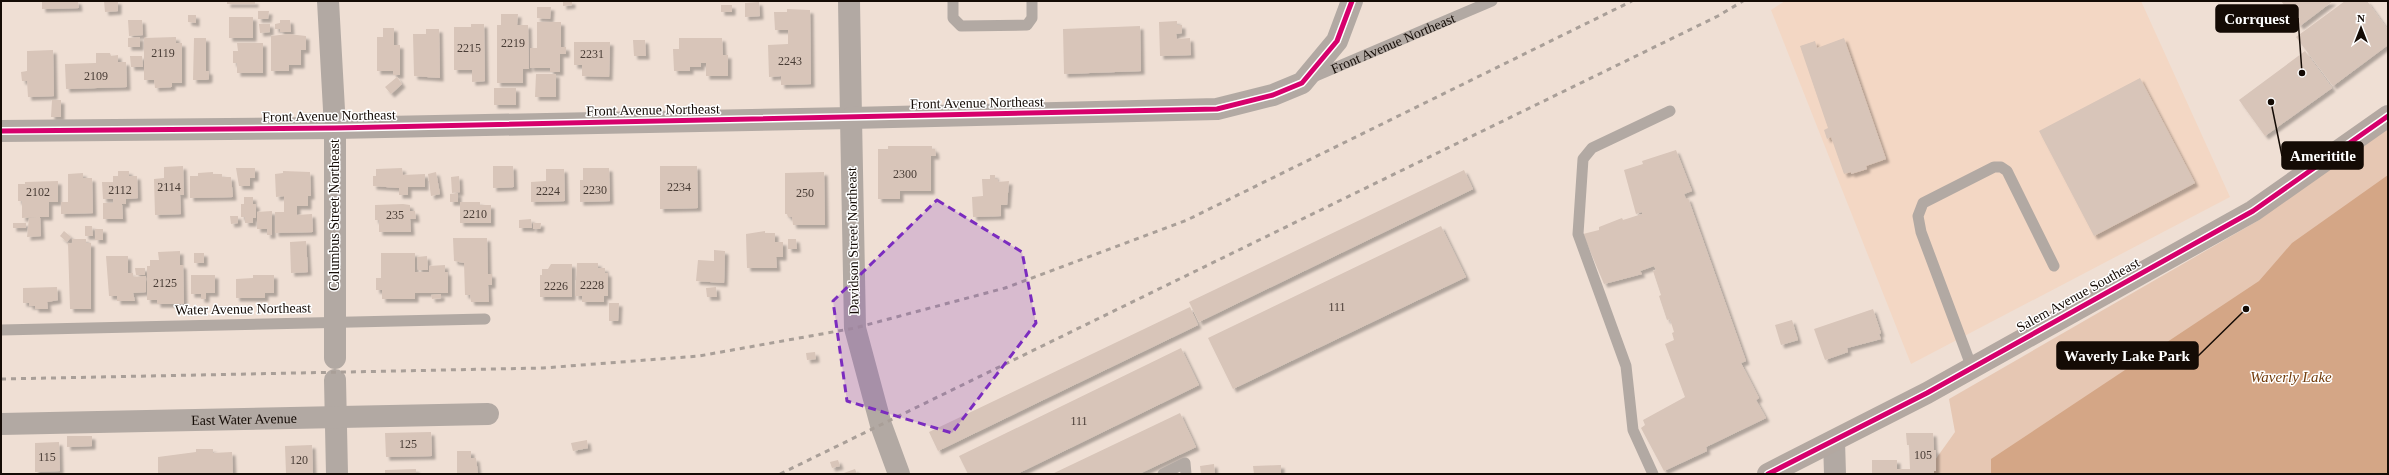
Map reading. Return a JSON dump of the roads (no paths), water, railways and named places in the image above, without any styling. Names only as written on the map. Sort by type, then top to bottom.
[{"type":"main road","name":"Salem Avenue Southeast","points":[[1769,474],[1972,368],[2254,211],[2388,116]]},
{"type":"street","name":"Columbus Street Northeast","points":[[328,1],[335,128],[333,322],[335,358]]},
{"type":"street","name":"Davidson Street Northeast","points":[[849,1],[855,328],[881,425],[899,474]]},
{"type":"street","points":[[1302,83],[1337,41],[1352,1]]},
{"type":"street","name":"Front Avenue Northeast","points":[[1,131],[335,128],[1217,109],[1273,95],[1302,83]]},
{"type":"street","points":[[335,380],[338,474]]},
{"type":"street","name":"East Water Avenue","points":[[1,424],[488,414]]},
{"type":"street","points":[[1834,441],[1835,474]]},
{"type":"lane","points":[[953,1],[954,18],[961,26],[1027,25],[1032,18],[1032,1]]},
{"type":"lane","name":"Front Avenue Northeast","points":[[1302,83],[1492,1]]},
{"type":"lane","points":[[1653,474],[1633,430],[1626,366],[1578,234],[1583,159],[1592,148],[1670,111]]},
{"type":"lane","points":[[1972,368],[1921,232],[1918,216],[1923,203],[1994,167],[2001,167],[2007,171],[2054,266]]},
{"type":"lane","name":"Water Avenue Northeast","points":[[1,330],[485,319]]},
{"type":"lane","points":[[1163,474],[1186,464],[1186,474]]},
{"type":"water","name":"Waverly Lake","points":[[2388,175],[2388,474],[1991,474],[1991,459],[2259,281],[2292,243]]},
{"type":"railway","points":[[1,379],[543,368],[699,356],[855,328],[1005,288],[1187,220],[1632,1]]},
{"type":"railway","points":[[780,474],[1718,16],[1743,1]]},
{"type":"place","name":"Corrquest","points":[[2302,73]]},
{"type":"place","name":"Amerititle","points":[[2271,102]]},
{"type":"place","name":"Waverly Lake Park","points":[[2246,309]]}]
